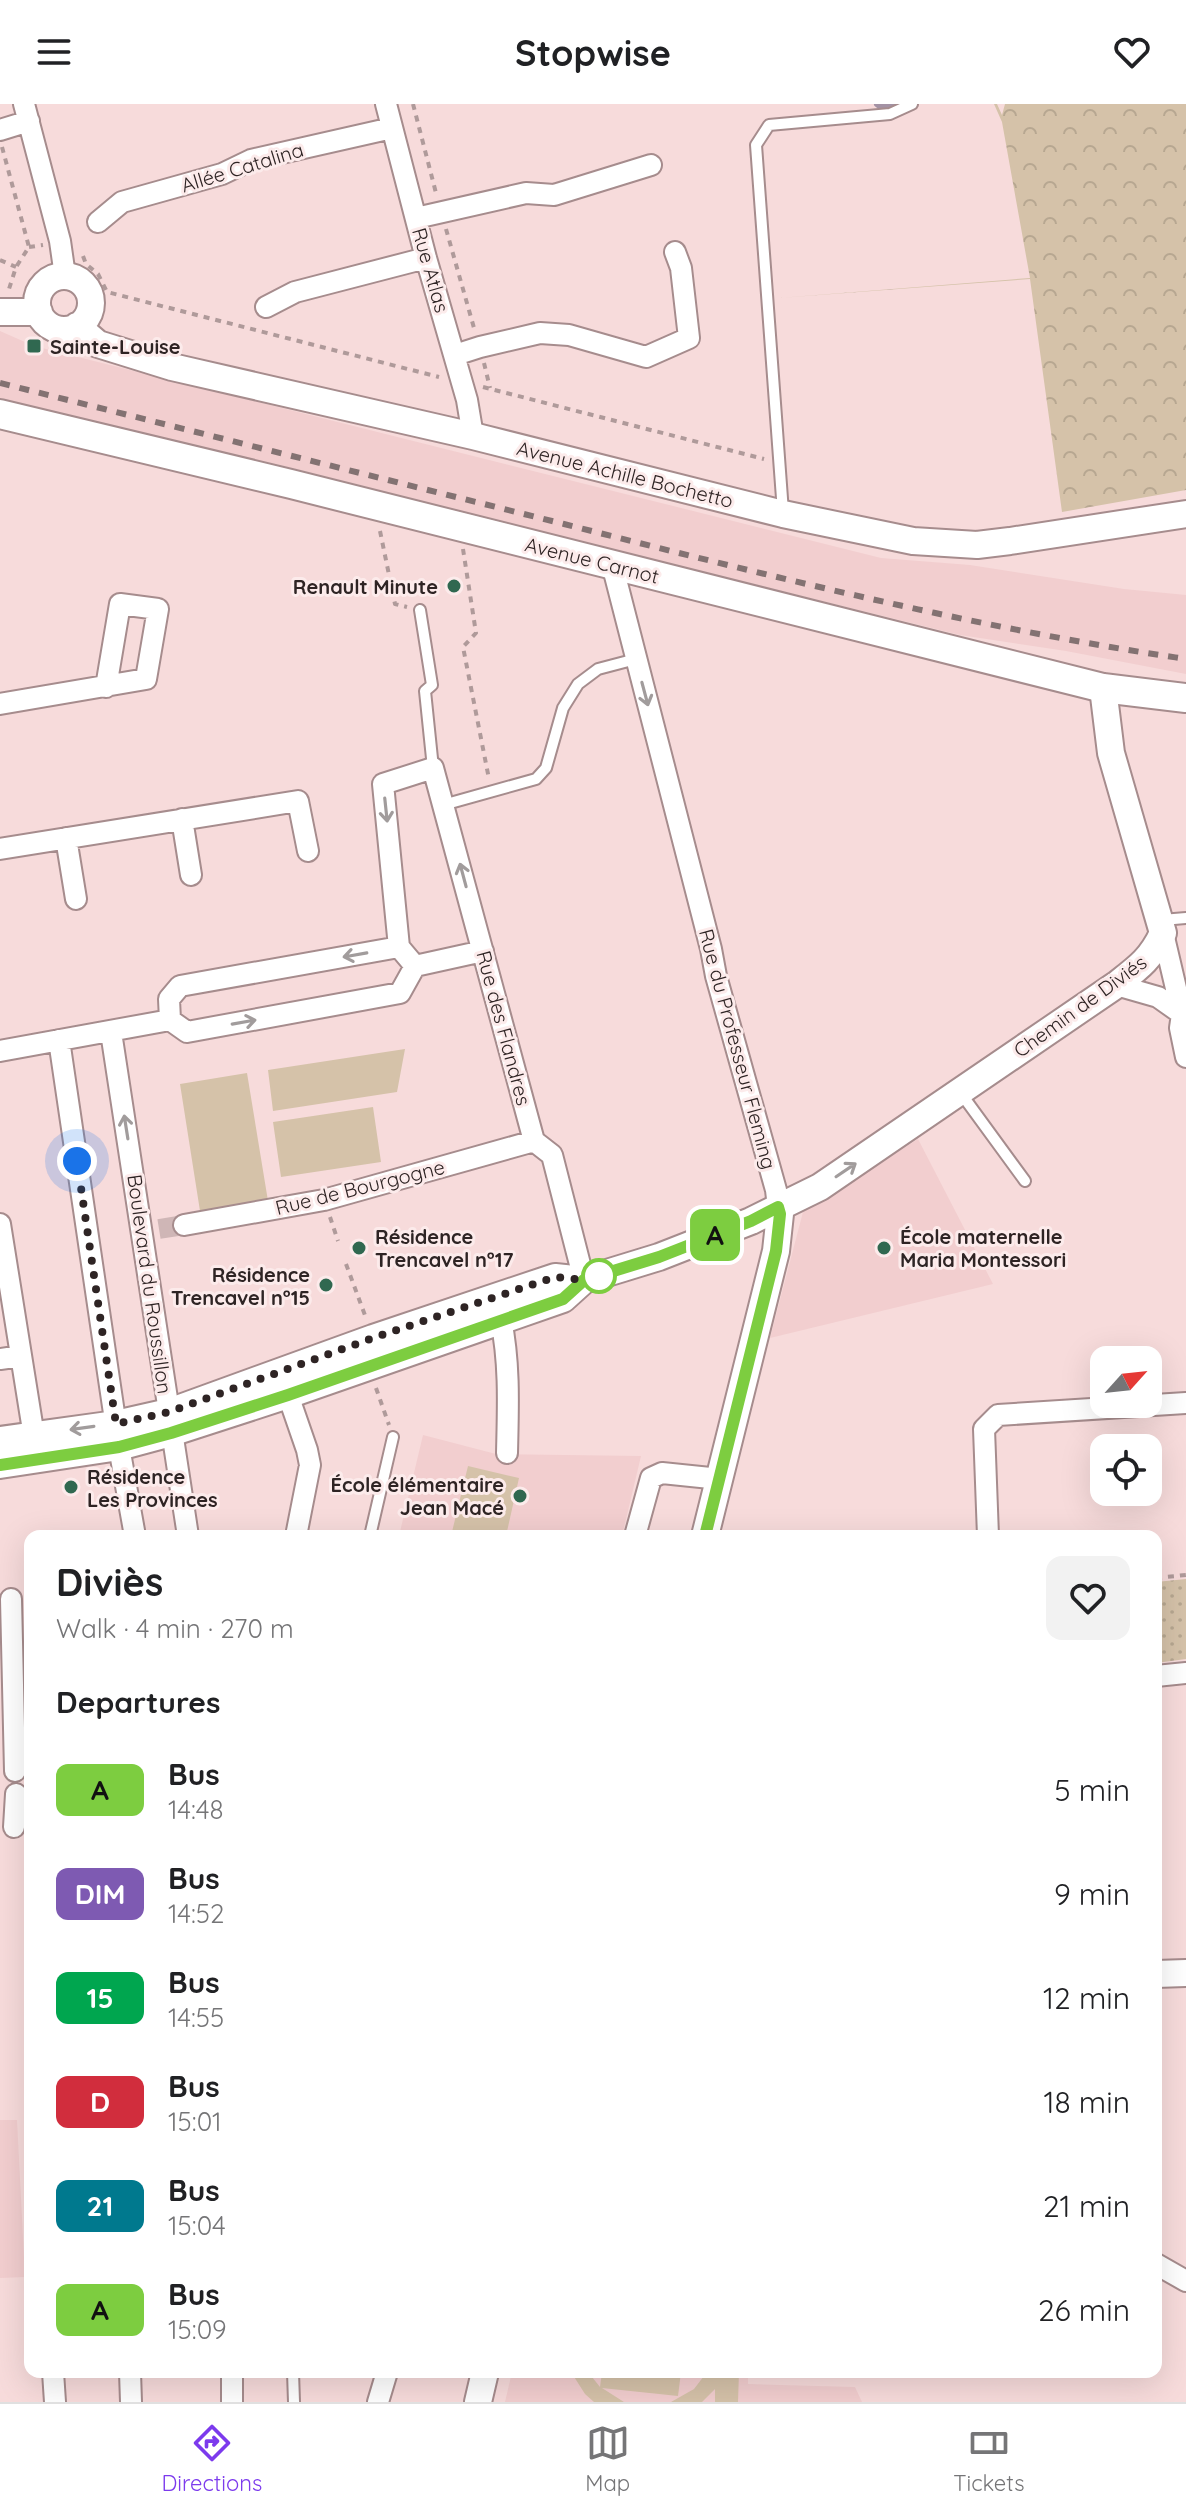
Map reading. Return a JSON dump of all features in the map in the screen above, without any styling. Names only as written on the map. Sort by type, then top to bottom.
[{"type":"main road","name":"Avenue Carnot","points":[[0,414],[1103,688],[1186,698]]},
{"type":"street","name":"Rue Atlas","points":[[386,104],[426,258],[463,383],[473,436]]},
{"type":"street","points":[[0,130],[26,112],[60,241],[65,276]]},
{"type":"street","name":"Allée Catalina","points":[[98,222],[122,202],[222,174],[251,160],[392,128]]},
{"type":"street","points":[[416,218],[526,193],[554,195],[651,165]]},
{"type":"street","points":[[455,355],[540,333],[569,335],[646,357],[689,338],[681,268],[675,252]]},
{"type":"street","points":[[266,307],[295,292],[426,258]]},
{"type":"street","points":[[65,276],[81,282],[90,297],[89,314],[77,326],[68,329],[50,326],[39,312],[37,303],[43,286],[49,280],[65,276]]},
{"type":"street","points":[[1,312],[39,312]]},
{"type":"street","name":"Avenue Achille Bochetto","points":[[77,326],[98,344],[172,367],[473,436],[783,514],[913,541],[977,545],[1186,514]]},
{"type":"street","name":"Rue du Professeur Fleming","points":[[612,564],[716,976],[780,1214],[776,1251],[707,1530]]},
{"type":"street","points":[[0,704],[106,687]]},
{"type":"street","points":[[1103,688],[1111,753],[1161,926],[1182,1014],[1180,1028],[1186,1057]]},
{"type":"street","points":[[415,966],[399,947],[383,784],[433,768]]},
{"type":"street","name":"Rue des Flandres","points":[[433,768],[534,1141],[552,1155],[584,1280]]},
{"type":"street","points":[[0,849],[298,801],[308,851]]},
{"type":"street","points":[[182,819],[191,875]]},
{"type":"street","points":[[66,838],[76,899]]},
{"type":"street","name":"Chemin de Diviés","points":[[584,1280],[659,1257],[751,1221],[820,1187],[1145,963],[1161,926]]},
{"type":"street","points":[[170,1020],[169,999],[180,986],[399,947]]},
{"type":"street","points":[[0,1051],[170,1020],[187,1032],[400,993],[415,966],[483,951]]},
{"type":"street","points":[[1116,985],[1158,997],[1182,1014]]},
{"type":"street","name":"Boulevard du Roussillon","points":[[111,1032],[151,1231],[170,1422],[187,1530]]},
{"type":"street","points":[[59,1040],[134,1530]]},
{"type":"street","name":"Rue de Bourgogne","points":[[184,1225],[324,1200],[534,1141]]},
{"type":"street","points":[[0,1224],[5,1283],[36,1448]]},
{"type":"street","points":[[170,1422],[378,1350],[555,1277],[584,1280]]},
{"type":"street","points":[[0,1465],[36,1448],[117,1435],[288,1395],[378,1350],[501,1320],[563,1299],[584,1280]]},
{"type":"street","points":[[501,1320],[508,1376],[507,1453]]},
{"type":"street","points":[[0,1359],[21,1356]]},
{"type":"street","points":[[288,1395],[310,1465],[297,1530]]},
{"type":"street","points":[[988,1530],[984,1429],[998,1415],[1186,1403]]},
{"type":"street","points":[[0,1440],[36,1448]]},
{"type":"street","points":[[637,1530],[651,1478],[662,1473],[720,1479]]},
{"type":"street","points":[[14,1599],[15,1771]]},
{"type":"street","points":[[1162,1675],[1186,1673]]},
{"type":"street","points":[[15,1827],[16,1794]]},
{"type":"street","points":[[1162,1974],[1186,1973]]},
{"type":"street","points":[[1162,2267],[1186,2281]]},
{"type":"street","points":[[53,2378],[55,2402]]},
{"type":"street","points":[[130,2378],[131,2402]]},
{"type":"street","points":[[232,2378],[232,2402]]},
{"type":"street","points":[[378,2402],[385,2378]]},
{"type":"street","points":[[478,2402],[484,2378]]},
{"type":"lane","points":[[783,514],[756,145],[769,125],[890,114],[912,104]]},
{"type":"lane","points":[[420,610],[432,685],[425,691],[433,768]]},
{"type":"lane","points":[[443,805],[536,779],[546,768],[563,708],[578,684],[598,669],[636,659]]},
{"type":"lane","points":[[1161,926],[1186,918]]},
{"type":"lane","points":[[960,1091],[1025,1181]]},
{"type":"lane","points":[[371,1530],[393,1437]]},
{"type":"lane","points":[[293,2378],[294,2402]]},
{"type":"path","points":[[413,104],[490,388]]},
{"type":"path","points":[[0,140],[29,247]]},
{"type":"path","points":[[1,312],[16,267],[29,247],[77,239],[86,264],[98,274],[107,292],[764,458]]},
{"type":"path","points":[[0,260],[16,267]]},
{"type":"path","points":[[375,505],[395,604],[420,610]]},
{"type":"path","points":[[460,527],[476,633],[463,647],[491,791]]},
{"type":"path","points":[[346,1264],[387,1373],[372,1378],[393,1437]]},
{"type":"path","points":[[1162,1577],[1186,1575]]},
{"type":"shaded area","points":[[0,331],[34,346],[881,558],[970,565],[1124,589],[1186,595],[1186,674],[960,635],[283,466],[0,404]]},
{"type":"shaded area","name":"École maternelle Maria Montessori","points":[[918,1139],[993,1284],[770,1338],[803,1212]]},
{"type":"shaded area","name":"École élémentaire Jean Macé","points":[[423,1435],[496,1454],[641,1456],[623,1530],[400,1530]]},
{"type":"shaded area","points":[[0,2120],[17,2120],[24,2277],[0,2278]]},
{"type":"shaded area","points":[[511,2378],[748,2378],[748,2384],[855,2387],[862,2402],[505,2402]]},
{"type":"green space","points":[[994,104],[997,104],[1002,115],[1005,104],[1186,104],[1186,490],[1062,512],[1030,279],[779,298],[1030,278],[1002,122]]},
{"type":"green space","points":[[405,1049],[397,1092],[273,1111],[268,1070]]},
{"type":"green space","points":[[247,1073],[268,1201],[200,1211],[180,1084]]},
{"type":"green space","points":[[373,1107],[381,1162],[281,1177],[273,1122]]},
{"type":"green space","points":[[468,1466],[519,1478],[507,1530],[452,1530]]},
{"type":"green space","points":[[1186,1579],[1186,1659],[1162,1662],[1162,1581]]},
{"type":"green space","points":[[575,2378],[593,2378],[600,2387],[601,2378],[680,2378],[678,2396],[602,2388],[624,2402],[594,2402]]},
{"type":"green space","points":[[702,2378],[739,2378],[738,2402],[715,2402],[715,2389],[702,2402],[671,2402],[694,2389]]},
{"type":"waterway","points":[[877,104],[881,107],[898,104]]},
{"type":"tunnel","points":[[159,1229],[184,1225]]},
{"type":"railway","points":[[0,383],[796,581],[1029,632],[1186,659]]},
{"type":"bus line","name":"A","points":[[0,1465],[119,1447],[281,1397],[563,1299],[584,1280],[659,1257],[751,1221],[778,1207],[776,1251],[707,1530]]},
{"type":"place","name":"Sainte-Louise","points":[[34,346]]},
{"type":"place","name":"Renault Minute","points":[[454,586]]},
{"type":"place","name":"Résidence Trencavel n°17","points":[[359,1248]]},
{"type":"place","name":"École maternelle Maria Montessori","points":[[884,1248]]},
{"type":"place","name":"Résidence Trencavel n°15","points":[[326,1285]]},
{"type":"place","name":"Résidence Les Provinces","points":[[71,1487]]},
{"type":"place","name":"École élémentaire Jean Macé","points":[[520,1496]]},
{"type":"route","points":[[77,1161],[116,1424],[169,1412],[373,1338],[555,1277],[584,1280],[599,1276]]}]
